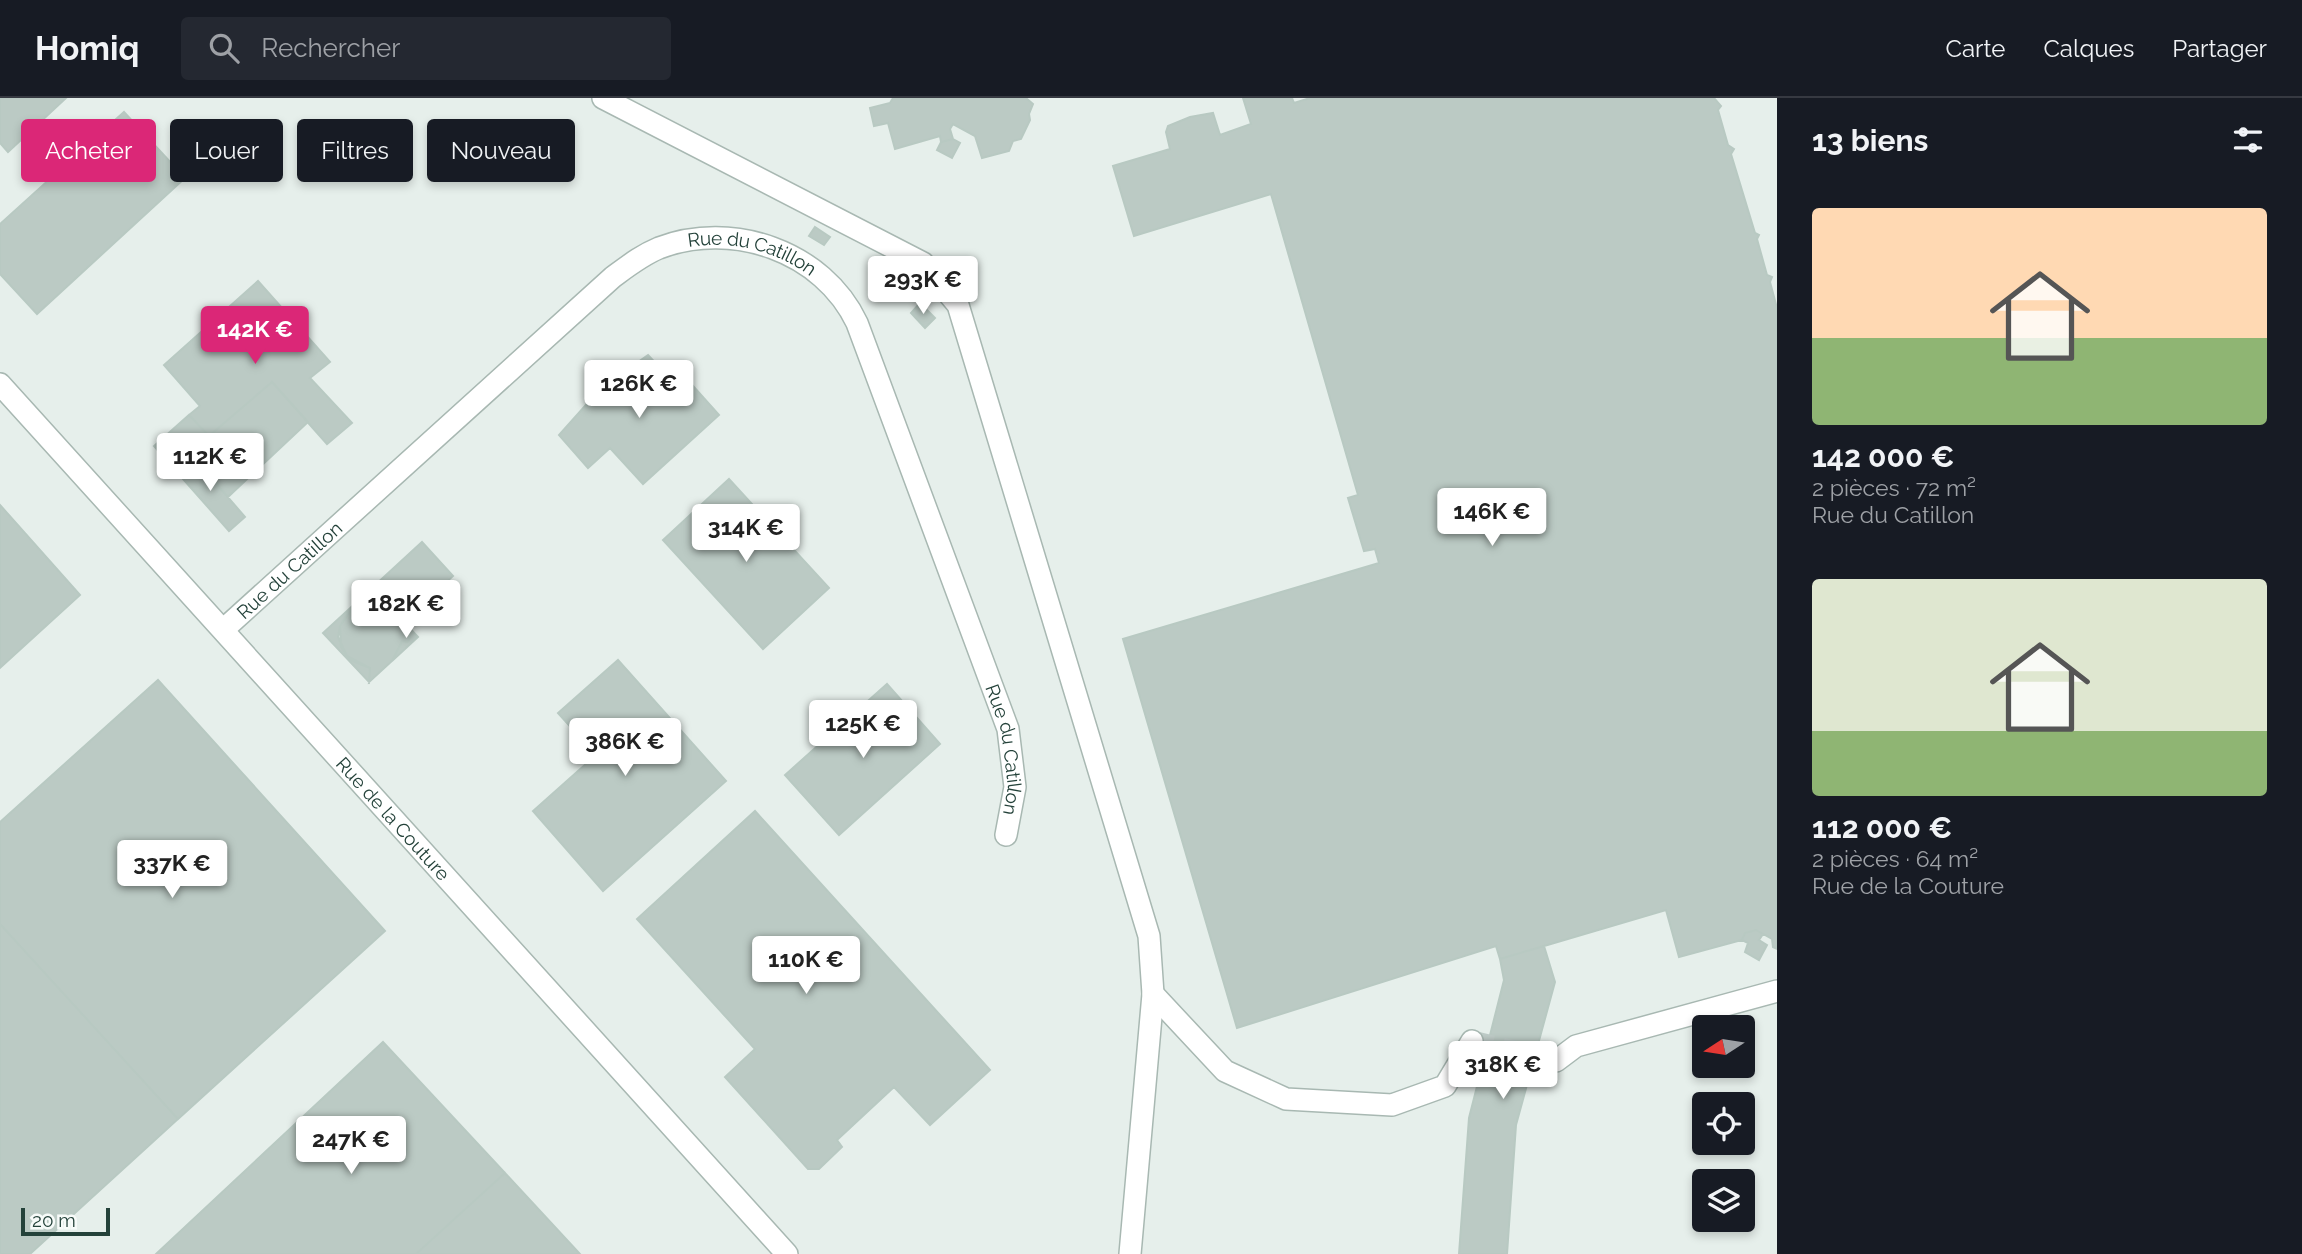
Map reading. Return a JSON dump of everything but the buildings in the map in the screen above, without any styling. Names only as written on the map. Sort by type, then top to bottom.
[{"type":"street","points":[[603,98],[923,263],[958,305],[1149,936],[1153,994],[1130,1254]]},
{"type":"street","name":"Rue du Catillon","points":[[224,629],[622,270],[653,251],[689,240],[722,237],[754,242],[796,258],[820,274],[841,295],[857,323],[1008,729],[1016,787],[1006,835]]},
{"type":"street","name":"Rue de la Couture","points":[[0,384],[787,1254]]},
{"type":"street","points":[[1556,1061],[1576,1046],[1777,991]]},
{"type":"street","points":[[1153,994],[1225,1071],[1286,1098],[1392,1105],[1445,1086],[1472,1041]]},
{"type":"tunnel","points":[[1472,1041],[1556,1061]]}]
